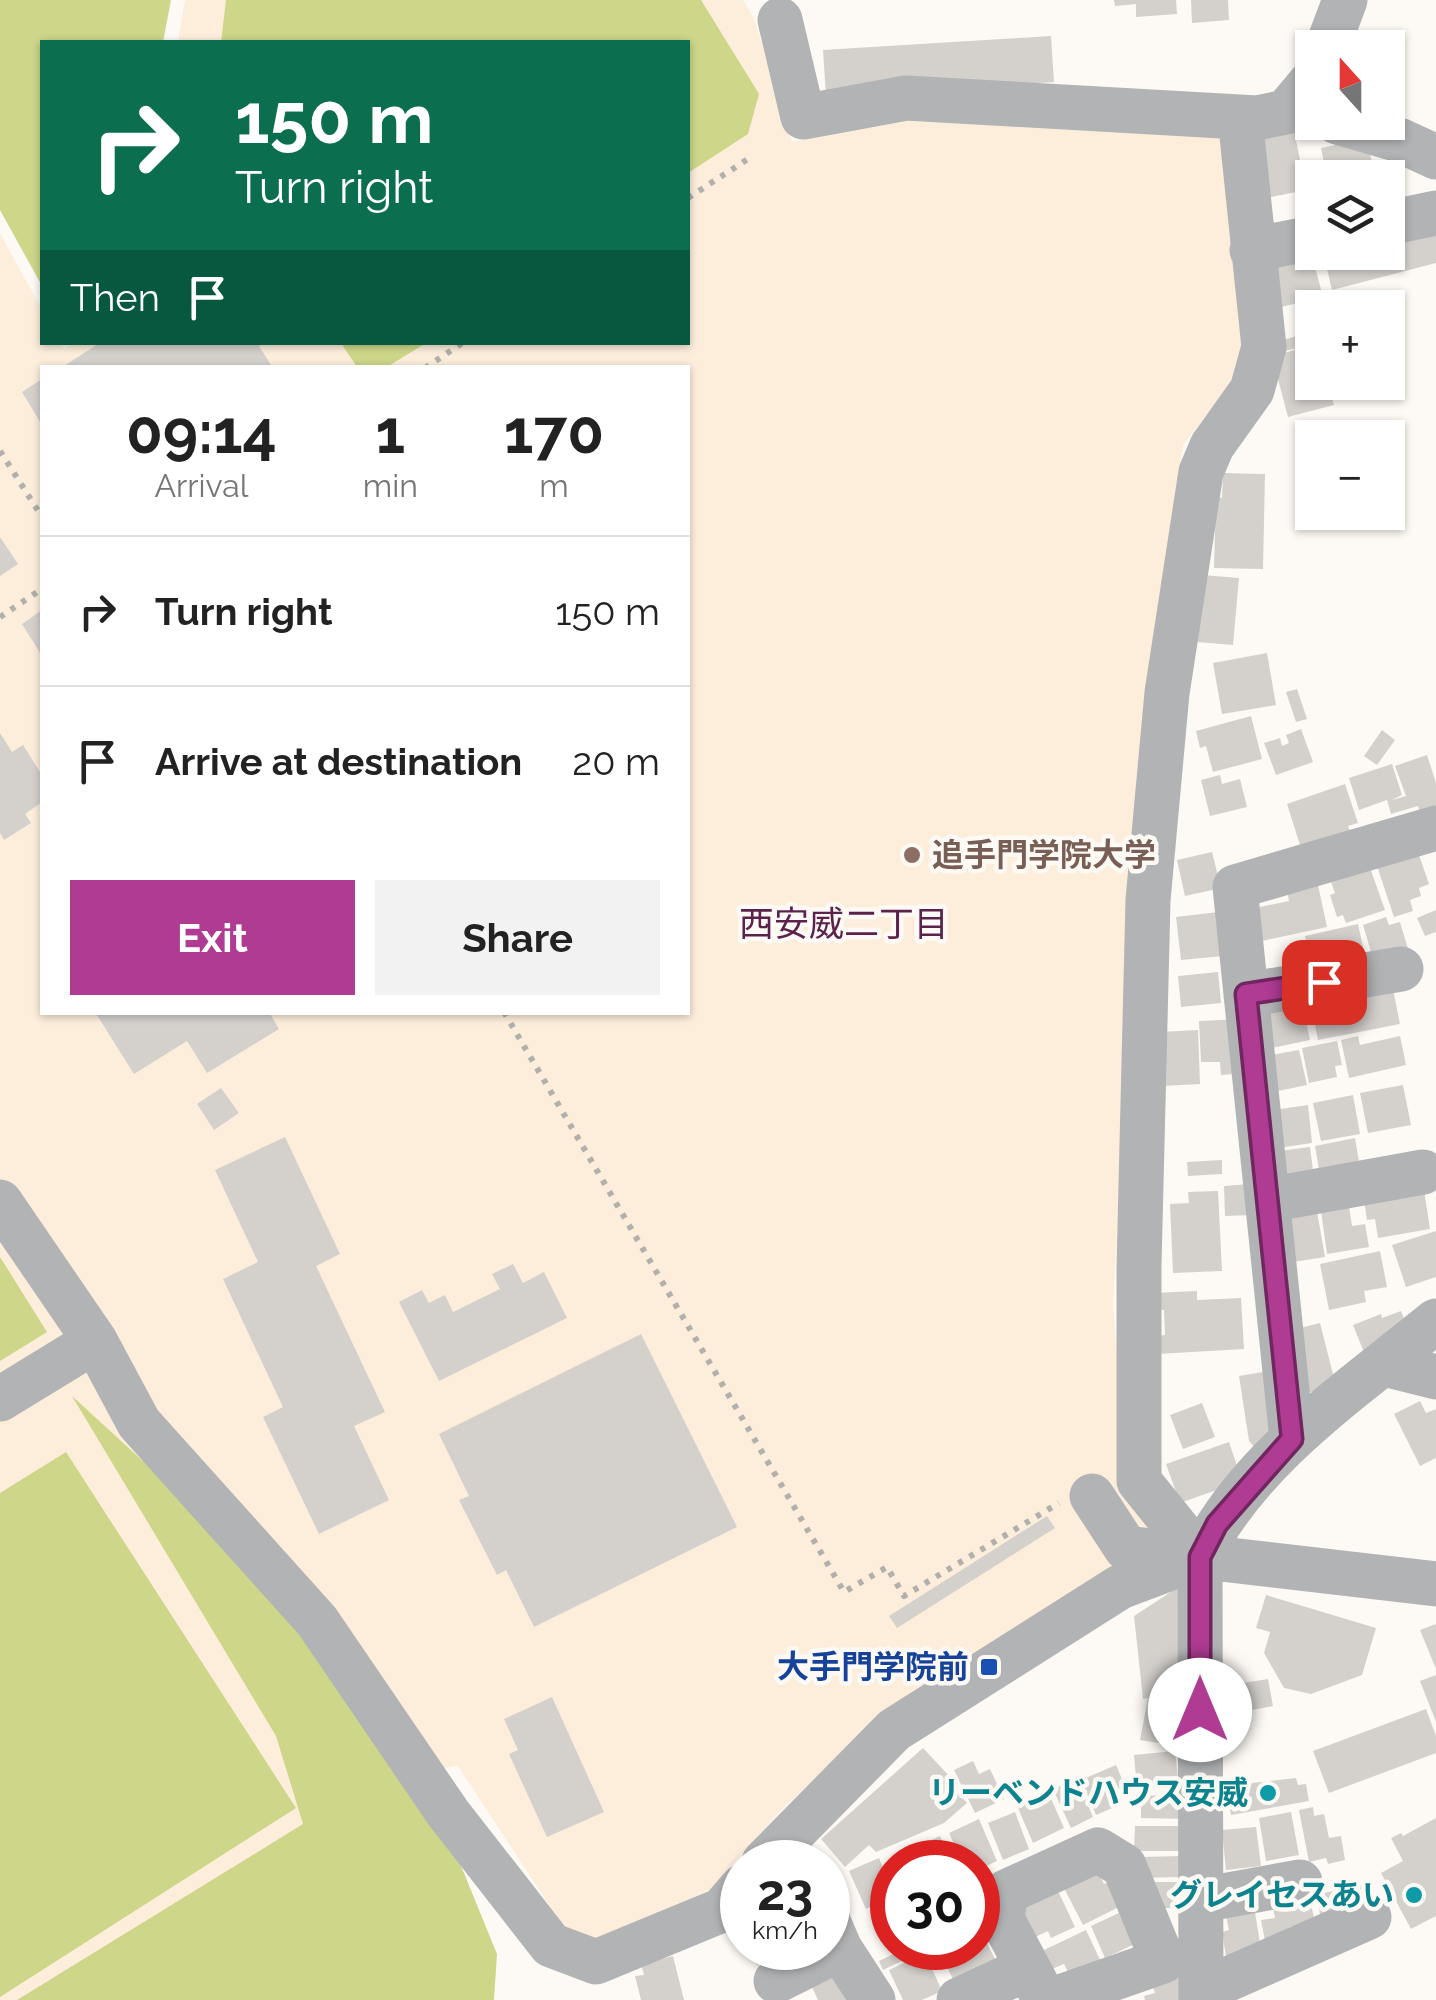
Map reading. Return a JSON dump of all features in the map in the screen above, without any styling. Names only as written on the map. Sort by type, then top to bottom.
[{"type":"street","points":[[1335,30],[1346,0]]},
{"type":"street","points":[[780,20],[803,117],[906,98],[1240,117],[1270,116],[1295,105]]},
{"type":"street","points":[[1200,1557],[1140,1482],[1140,1247],[1148,900],[1168,693],[1201,472],[1212,446],[1252,390],[1264,348],[1240,117]]},
{"type":"street","points":[[1399,140],[1436,157]]},
{"type":"street","points":[[1405,219],[1436,213]]},
{"type":"street","points":[[1252,250],[1295,241]]},
{"type":"street","points":[[1292,1439],[1234,887],[1436,828]]},
{"type":"street","points":[[1246,994],[1401,969]]},
{"type":"street","points":[[1268,1200],[1423,1172]]},
{"type":"street","points":[[0,1202],[95,1342],[139,1422],[317,1621],[448,1813],[550,1945],[596,1962],[720,1911]]},
{"type":"street","points":[[1185,1978],[1201,1900],[1200,1557],[1217,1524],[1292,1439],[1436,1321]]},
{"type":"street","points":[[0,1399],[95,1342]]},
{"type":"street","points":[[1384,1364],[1436,1377]]},
{"type":"street","points":[[1079,1498],[1126,1548],[1436,1584]]},
{"type":"street","points":[[797,1840],[894,1730],[1120,1587],[1200,1557]]},
{"type":"street","points":[[1041,1990],[1002,1919],[1006,1892],[1098,1850],[1124,1866],[1185,1978]]},
{"type":"street","points":[[1201,1900],[1300,1882]]},
{"type":"street","points":[[959,2000],[1185,1978],[1368,1916]]},
{"type":"street","points":[[850,1962],[874,2000]]},
{"type":"street","points":[[776,1981],[790,1970]]},
{"type":"path","points":[[690,197],[748,159]]},
{"type":"path","points":[[430,365],[460,345]]},
{"type":"path","points":[[0,451],[40,514]]},
{"type":"path","points":[[0,617],[40,590]]},
{"type":"path","points":[[506,1015],[844,1592],[887,1566],[904,1596],[1079,1498]]},
{"type":"shaded area","name":"追手門学院大学","points":[[185,0],[743,0],[754,18],[792,142],[900,118],[1232,129],[1246,363],[1183,445],[1145,697],[1113,1305],[1127,1476],[1148,1529],[1144,1559],[883,1715],[754,1840],[720,1840],[720,1879],[711,1889],[589,1945],[563,1926],[458,1766],[419,1772],[93,2000],[0,2000],[0,233],[40,306],[40,345],[61,345],[64,349],[70,345],[690,345],[690,40],[178,40]]},
{"type":"green space","points":[[0,0],[171,0],[163,40],[40,40],[40,282],[0,210]]},
{"type":"green space","points":[[226,0],[701,0],[759,94],[748,134],[690,172],[690,40],[221,40]]},
{"type":"green space","points":[[342,345],[423,345],[390,365],[356,365]]},
{"type":"green space","points":[[0,1257],[47,1332],[0,1361]]},
{"type":"green space","points":[[72,1396],[279,1586],[426,1780],[497,1954],[494,2000],[17,2000],[303,1824],[276,1736]]},
{"type":"green space","points":[[66,1452],[296,1808],[0,1997],[0,1493]]},
{"type":"building","points":[[1114,0],[1176,0],[1177,14],[1136,17],[1136,4],[1115,6]]},
{"type":"building","points":[[1191,0],[1228,0],[1229,20],[1192,23]]},
{"type":"building","points":[[1051,36],[1054,82],[826,96],[823,50]]},
{"type":"building","points":[[1293,125],[1300,160],[1295,160],[1295,192],[1262,199],[1250,135]]},
{"type":"building","points":[[1367,140],[1371,160],[1323,160],[1321,148]]},
{"type":"building","points":[[1436,220],[1436,263],[1332,290],[1327,270],[1405,270],[1405,228]]},
{"type":"building","points":[[1295,252],[1295,270],[1316,270],[1321,290],[1295,290],[1295,304],[1277,308],[1265,260]]},
{"type":"building","points":[[1295,337],[1295,348],[1269,355],[1267,344]]},
{"type":"building","points":[[96,345],[260,345],[271,365],[66,365]]},
{"type":"building","points":[[1295,350],[1295,400],[1333,400],[1334,405],[1288,417],[1272,356]]},
{"type":"building","points":[[40,380],[40,422],[22,392]]},
{"type":"building","points":[[1223,473],[1265,474],[1263,569],[1214,568],[1216,497],[1222,498]]},
{"type":"building","points":[[0,537],[18,564],[0,576]]},
{"type":"building","points":[[1202,575],[1239,578],[1233,645],[1197,642]]},
{"type":"building","points":[[40,611],[40,653],[22,624]]},
{"type":"building","points":[[1267,653],[1276,705],[1222,714],[1213,663]]},
{"type":"building","points":[[1297,689],[1307,719],[1296,722],[1286,692]]},
{"type":"building","points":[[1251,716],[1262,759],[1213,772],[1206,746],[1200,748],[1196,731]]},
{"type":"building","points":[[1301,729],[1313,762],[1276,775],[1264,743],[1280,738],[1282,746],[1289,743],[1286,735]]},
{"type":"building","points":[[1382,730],[1395,740],[1377,765],[1364,756]]},
{"type":"building","points":[[0,733],[12,752],[23,745],[40,772],[40,803],[25,814],[31,823],[4,840],[0,833]]},
{"type":"building","points":[[1427,755],[1436,783],[1436,811],[1421,816],[1418,806],[1391,814],[1387,800],[1359,810],[1349,778],[1392,764],[1402,795],[1392,800],[1406,796],[1395,766]]},
{"type":"building","points":[[1220,775],[1222,784],[1240,779],[1247,807],[1210,816],[1201,780]]},
{"type":"building","points":[[1345,784],[1358,823],[1348,826],[1350,831],[1301,848],[1287,804]]},
{"type":"building","points":[[1212,852],[1221,888],[1185,896],[1177,860]]},
{"type":"building","points":[[1418,852],[1429,884],[1419,888],[1421,896],[1410,900],[1413,911],[1394,917],[1377,866]]},
{"type":"building","points":[[1369,865],[1385,910],[1346,923],[1343,915],[1337,917],[1330,879]]},
{"type":"building","points":[[1318,885],[1327,927],[1262,941],[1255,908],[1289,901],[1287,891]]},
{"type":"building","points":[[1436,910],[1436,932],[1425,936],[1417,918]]},
{"type":"building","points":[[1218,912],[1223,956],[1181,960],[1176,917]]},
{"type":"building","points":[[1386,917],[1389,925],[1400,922],[1409,952],[1374,962],[1363,925]]},
{"type":"building","points":[[1358,924],[1367,965],[1313,977],[1305,936]]},
{"type":"building","points":[[1218,972],[1221,1003],[1181,1007],[1178,976]]},
{"type":"building","points":[[1393,989],[1400,1024],[1318,1040],[1310,999]]},
{"type":"building","points":[[1302,1003],[1310,1040],[1272,1048],[1264,1012]]},
{"type":"building","points":[[97,1015],[271,1015],[279,1029],[207,1073],[187,1041],[134,1074]]},
{"type":"building","points":[[1243,1019],[1246,1073],[1221,1075],[1220,1062],[1201,1062],[1199,1021]]},
{"type":"building","points":[[1198,1030],[1200,1084],[1163,1086],[1160,1032]]},
{"type":"building","points":[[1358,1036],[1360,1045],[1400,1036],[1406,1065],[1349,1078],[1341,1040]]},
{"type":"building","points":[[1337,1041],[1342,1065],[1335,1066],[1337,1077],[1309,1083],[1302,1048]]},
{"type":"building","points":[[1299,1050],[1307,1085],[1278,1091],[1271,1055]]},
{"type":"building","points":[[1403,1085],[1411,1125],[1368,1133],[1360,1093]]},
{"type":"building","points":[[221,1088],[239,1113],[214,1130],[197,1104]]},
{"type":"building","points":[[1353,1095],[1360,1134],[1321,1141],[1313,1103]]},
{"type":"building","points":[[1308,1105],[1312,1143],[1278,1148],[1273,1110]]},
{"type":"building","points":[[285,1137],[340,1254],[316,1266],[385,1412],[354,1426],[389,1500],[319,1534],[263,1417],[283,1407],[223,1279],[258,1262],[215,1170]]},
{"type":"building","points":[[1355,1138],[1361,1174],[1321,1181],[1315,1146]]},
{"type":"building","points":[[1310,1147],[1315,1186],[1284,1190],[1279,1151]]},
{"type":"building","points":[[1222,1160],[1222,1174],[1188,1176],[1187,1162]]},
{"type":"building","points":[[1250,1184],[1252,1215],[1225,1216],[1224,1186]]},
{"type":"building","points":[[1424,1190],[1430,1229],[1378,1238],[1375,1219],[1367,1220],[1364,1200]]},
{"type":"building","points":[[1218,1191],[1222,1271],[1173,1273],[1170,1204],[1189,1203],[1188,1192]]},
{"type":"building","points":[[1316,1206],[1325,1257],[1287,1263],[1278,1212]]},
{"type":"building","points":[[1349,1206],[1352,1226],[1365,1224],[1369,1247],[1327,1254],[1321,1211]]},
{"type":"building","points":[[1436,1231],[1436,1277],[1406,1287],[1392,1245]]},
{"type":"building","points":[[1380,1251],[1387,1287],[1364,1291],[1366,1302],[1329,1310],[1320,1264]]},
{"type":"building","points":[[513,1264],[523,1283],[544,1272],[567,1318],[439,1381],[399,1302],[422,1290],[429,1303],[445,1295],[453,1312],[500,1289],[492,1274]]},
{"type":"building","points":[[1197,1291],[1197,1300],[1241,1298],[1244,1349],[1157,1354],[1156,1336],[1165,1335],[1164,1310],[1154,1310],[1153,1293]]},
{"type":"building","points":[[1401,1311],[1411,1337],[1365,1355],[1353,1325]]},
{"type":"building","points":[[1320,1323],[1336,1386],[1303,1394],[1288,1331]]},
{"type":"building","points":[[641,1334],[737,1527],[534,1627],[506,1570],[497,1575],[459,1500],[469,1496],[439,1434]]},
{"type":"building","points":[[1269,1371],[1281,1448],[1258,1451],[1249,1441],[1239,1376]]},
{"type":"building","points":[[1420,1401],[1426,1413],[1436,1409],[1436,1458],[1420,1466],[1394,1414]]},
{"type":"building","points":[[1202,1403],[1215,1437],[1183,1449],[1170,1415]]},
{"type":"building","points":[[1229,1442],[1242,1481],[1180,1503],[1166,1464]]},
{"type":"building","points":[[1047,1516],[1055,1528],[897,1628],[889,1616]]},
{"type":"building","points":[[1177,1588],[1189,1606],[1191,1690],[1168,1693],[1159,1743],[1140,1740],[1148,1698],[1143,1699],[1134,1616]]},
{"type":"building","points":[[1266,1595],[1376,1628],[1362,1675],[1311,1694],[1284,1688],[1264,1653],[1270,1632],[1256,1628]]},
{"type":"building","points":[[1436,1624],[1436,1669],[1420,1630]]},
{"type":"building","points":[[1436,1675],[1436,1722],[1420,1681]]},
{"type":"building","points":[[1268,1679],[1273,1706],[1230,1714],[1225,1686]]},
{"type":"building","points":[[552,1697],[604,1812],[547,1837],[509,1754],[518,1750],[504,1719]]},
{"type":"building","points":[[1426,1709],[1436,1736],[1436,1753],[1329,1793],[1313,1751]]},
{"type":"building","points":[[923,1748],[952,1779],[948,1782],[967,1803],[944,1823],[904,1840],[870,1840],[870,1846],[850,1862],[850,1840],[821,1839]]},
{"type":"building","points":[[1175,1751],[1179,1785],[1137,1789],[1134,1755]]},
{"type":"building","points":[[973,1761],[979,1774],[990,1769],[1004,1799],[975,1813],[954,1770]]},
{"type":"building","points":[[1116,1765],[1125,1786],[1111,1792],[1117,1806],[1096,1815],[1081,1780]]},
{"type":"building","name":"リーベンドハウス安威","points":[[1296,1778],[1298,1785],[1306,1784],[1309,1801],[1231,1815],[1226,1786]]},
{"type":"building","points":[[1077,1779],[1093,1817],[1071,1828],[1053,1789]]},
{"type":"building","points":[[1169,1790],[1187,1790],[1186,1819],[1141,1818],[1141,1795],[1169,1796]]},
{"type":"building","points":[[1049,1794],[1064,1828],[1033,1843],[1018,1808]]},
{"type":"building","points":[[1313,1807],[1314,1816],[1324,1814],[1329,1838],[1341,1836],[1345,1860],[1328,1864],[1326,1858],[1309,1862],[1299,1810]]},
{"type":"building","points":[[1015,1812],[1029,1849],[1003,1860],[1000,1840],[995,1840],[988,1823]]},
{"type":"building","points":[[1291,1812],[1299,1855],[1266,1861],[1259,1818]]},
{"type":"building","name":"グレイセスあい","points":[[1436,1818],[1436,1916],[1411,1929],[1381,1873],[1403,1861],[1391,1838],[1401,1833],[1403,1836]]},
{"type":"building","points":[[979,1819],[988,1840],[952,1840],[949,1833]]},
{"type":"building","points":[[1135,1826],[1191,1826],[1180,1851],[1134,1851]]},
{"type":"building","points":[[1256,1827],[1261,1866],[1226,1870],[1222,1830]]},
{"type":"building","points":[[1182,1856],[1183,1877],[1140,1878],[1139,1857]]},
{"type":"building","points":[[870,1862],[870,1907],[866,1909],[850,1871]]},
{"type":"building","points":[[1097,1869],[1104,1884],[1111,1881],[1123,1905],[1083,1925],[1063,1886]]},
{"type":"building","points":[[1350,1878],[1352,1887],[1364,1885],[1368,1904],[1321,1919],[1316,1894],[1341,1890],[1339,1881]]},
{"type":"building","points":[[1155,1882],[1194,1882],[1194,1908],[1155,1908]]},
{"type":"building","points":[[1058,1891],[1075,1927],[1051,1938],[1048,1931],[1031,1939],[1018,1910]]},
{"type":"building","points":[[1309,1896],[1315,1922],[1289,1927],[1291,1936],[1265,1941],[1261,1920],[1275,1918],[1272,1903]]},
{"type":"building","points":[[1254,1906],[1261,1949],[1226,1956],[1222,1932],[1229,1930],[1225,1911]]},
{"type":"building","points":[[1123,1911],[1137,1943],[1105,1958],[1091,1926]]},
{"type":"building","points":[[1086,1930],[1100,1960],[1069,1974],[1064,1964],[1052,1969],[1044,1950]]},
{"type":"building","points":[[673,1956],[684,2000],[641,2000],[635,1976],[644,1975],[641,1964]]},
{"type":"building","points":[[832,1970],[858,2000],[818,2000],[807,1976]]},
{"type":"building","points":[[889,1970],[933,1970],[942,1991],[922,2000],[903,2000]]},
{"type":"building","points":[[948,1970],[998,1970],[958,1989]]},
{"type":"building","points":[[1180,1972],[1190,2000],[1145,2000],[1144,1996],[1155,1993],[1151,1982]]},
{"type":"place","name":"追手門学院大学","points":[[912,855]]},
{"type":"place","name":"大手門学院前","points":[[989,1667]]},
{"type":"place","name":"リーベンドハウス安威","points":[[1268,1793]]},
{"type":"place","name":"グレイセスあい","points":[[1414,1895]]},
{"type":"district","name":"西安威二丁目","points":[[844,924]]},
{"type":"route","points":[[1200,1710],[1200,1557],[1217,1524],[1292,1439],[1246,994],[1324,982]]}]
